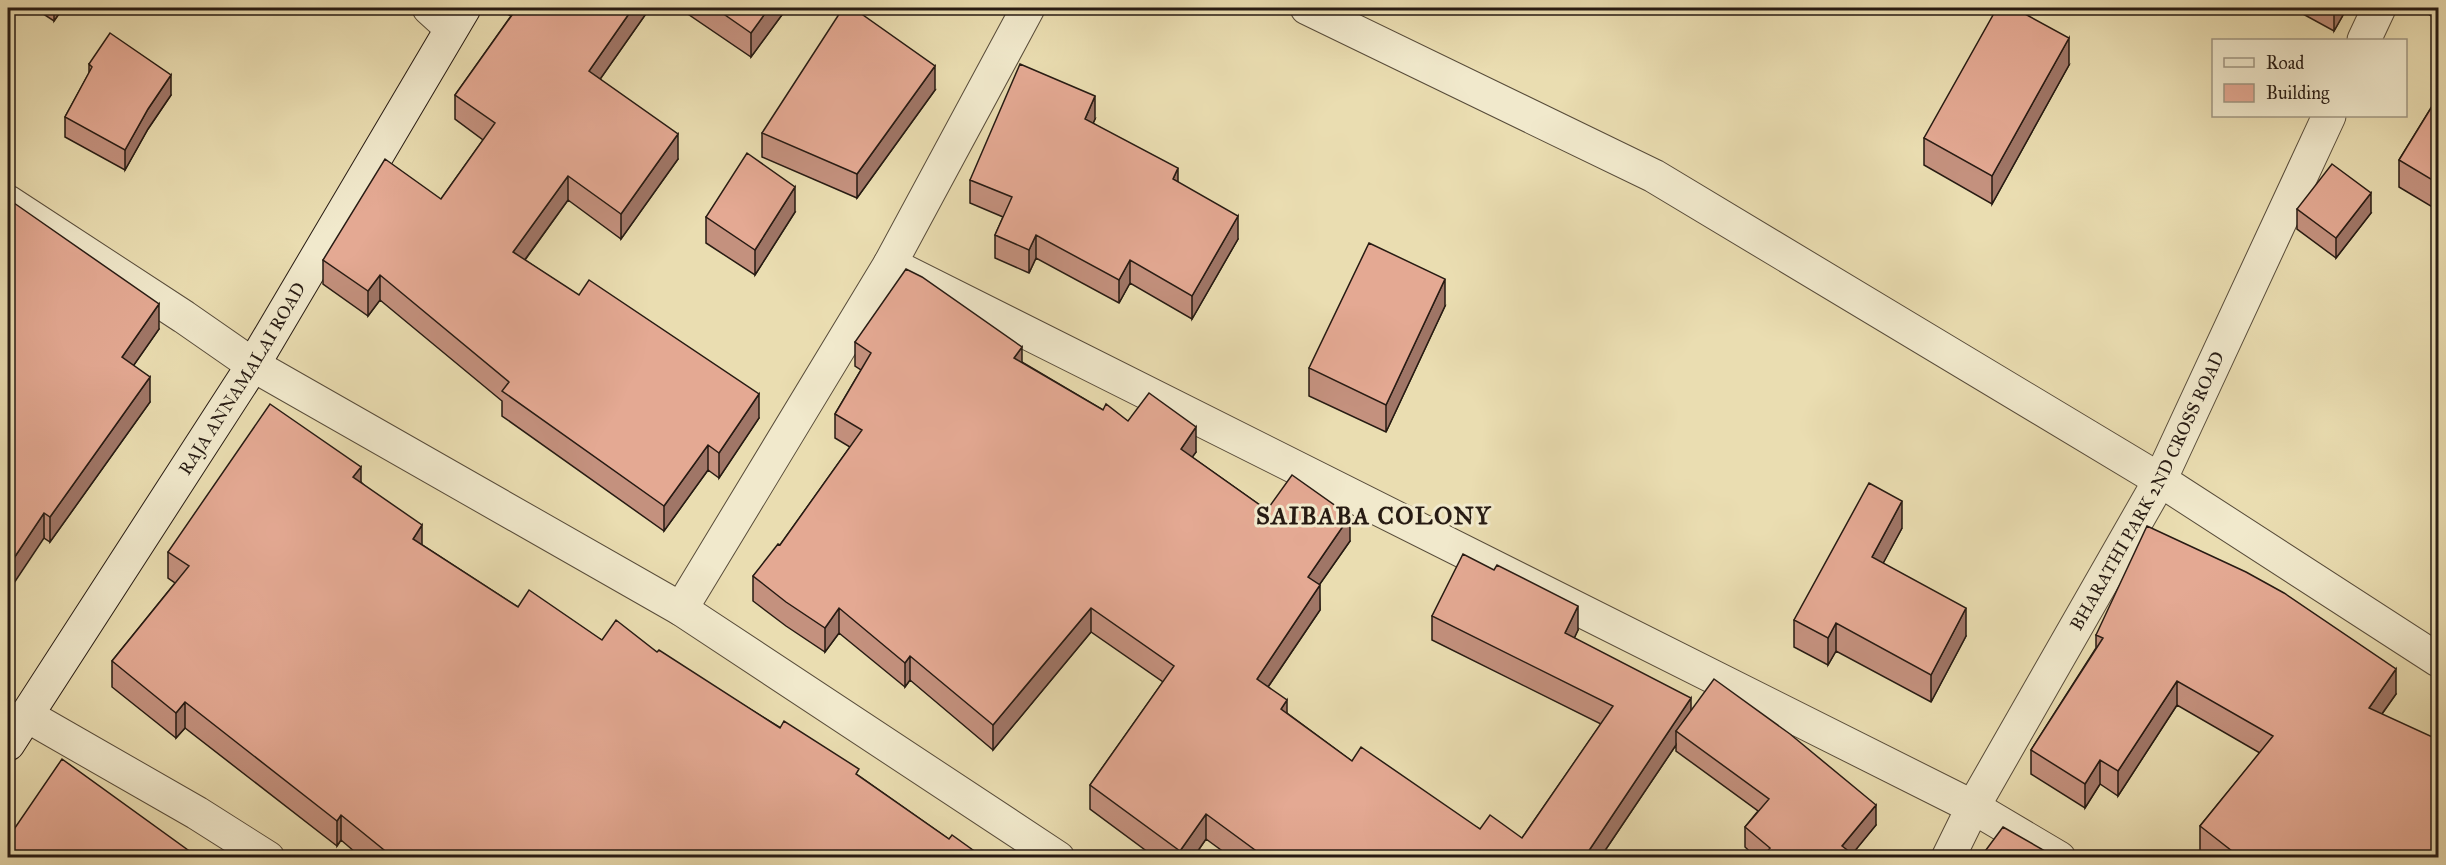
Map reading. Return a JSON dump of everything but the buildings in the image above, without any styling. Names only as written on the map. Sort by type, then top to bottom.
[{"type":"street","points":[[681,609],[890,264],[1028,8]]},
{"type":"street","points":[[1307,8],[1654,176],[2160,480],[2439,660]]},
{"type":"street","points":[[2364,39],[2379,8]]},
{"type":"street","name":"RAJA ANNAMALAI ROAD","points":[[8,744],[253,365],[448,14]]},
{"type":"street","name":"BHARATHI PARK 2ND CROSS ROAD","points":[[1948,858],[1973,807],[2160,480],[2329,117]]},
{"type":"street","points":[[8,202],[184,316],[253,365],[681,609],[1058,858]]},
{"type":"street","points":[[890,264],[1973,807],[2059,858]]},
{"type":"street","points":[[26,715],[197,813],[268,858]]},
{"type":"district","name":"SAIBABA COLONY","points":[[1374,516]]}]
